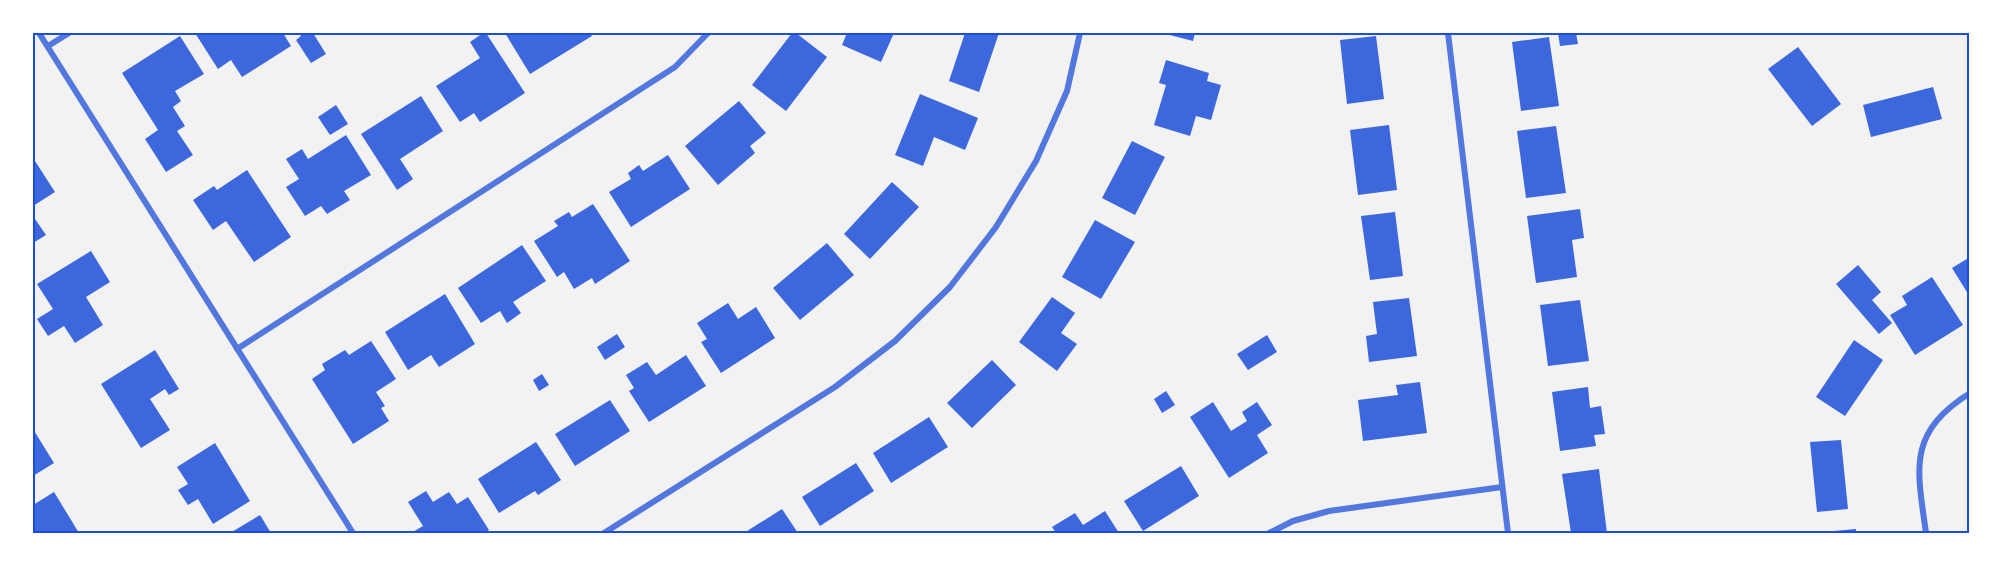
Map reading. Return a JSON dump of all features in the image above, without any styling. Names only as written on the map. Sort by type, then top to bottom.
[{"type":"street","points":[[39,33],[353,533]]},
{"type":"street","points":[[48,46],[69,33]]},
{"type":"street","points":[[237,349],[675,67],[708,33]]},
{"type":"street","points":[[604,533],[835,387],[895,341],[950,287],[996,227],[1036,161],[1067,91],[1080,33]]},
{"type":"street","points":[[1448,33],[1508,533]]},
{"type":"street","points":[[1926,533],[1918,477],[1922,448],[1926,436],[1948,408],[1970,393]]},
{"type":"street","points":[[1269,533],[1293,521],[1329,511],[1502,487]]},
{"type":"building","points":[[195,33],[283,33],[291,46],[242,77],[231,60],[218,69]]},
{"type":"building","points":[[299,33],[313,33],[326,54],[311,63],[296,40],[301,36]]},
{"type":"building","points":[[486,33],[525,93],[480,122],[474,113],[460,122],[436,86],[480,58],[470,42]]},
{"type":"building","points":[[505,33],[590,33],[592,36],[530,74]]},
{"type":"building","points":[[792,33],[796,33],[827,57],[786,111],[752,85]]},
{"type":"building","points":[[847,33],[894,33],[881,62],[842,45]]},
{"type":"building","points":[[965,33],[999,33],[979,92],[949,81]]},
{"type":"building","points":[[1162,33],[1195,33],[1193,41]]},
{"type":"building","points":[[1558,33],[1576,33],[1578,44],[1560,46]]},
{"type":"building","points":[[180,36],[204,74],[175,91],[181,101],[173,107],[185,126],[177,131],[193,155],[166,172],[145,139],[158,130],[122,73]]},
{"type":"building","points":[[1376,36],[1384,99],[1347,104],[1340,40]]},
{"type":"building","points":[[1549,37],[1559,106],[1521,111],[1512,42]]},
{"type":"building","points":[[1798,47],[1841,104],[1812,126],[1768,69]]},
{"type":"building","points":[[1166,60],[1209,73],[1207,81],[1221,85],[1211,120],[1196,116],[1190,136],[1154,125],[1166,85],[1159,83]]},
{"type":"building","points":[[1933,87],[1942,119],[1871,137],[1863,105]]},
{"type":"building","points":[[920,94],[978,118],[965,150],[934,137],[923,166],[895,155]]},
{"type":"building","points":[[421,96],[443,131],[400,159],[413,179],[397,190],[361,134]]},
{"type":"building","points":[[739,101],[766,133],[750,146],[755,153],[718,185],[685,146]]},
{"type":"building","points":[[336,105],[348,124],[330,135],[318,117]]},
{"type":"building","points":[[1389,125],[1397,190],[1358,195],[1350,130]]},
{"type":"building","points":[[1556,126],[1566,193],[1526,198],[1517,131]]},
{"type":"building","points":[[346,135],[371,175],[344,191],[350,200],[327,214],[321,206],[305,216],[286,187],[299,179],[286,159],[302,149],[308,159]]},
{"type":"building","points":[[1132,141],[1165,157],[1135,215],[1102,198]]},
{"type":"building","points":[[668,155],[690,189],[631,227],[609,192],[631,179],[628,173],[639,165],[643,171]]},
{"type":"building","points":[[35,161],[55,192],[33,206],[33,163]]},
{"type":"building","points":[[247,170],[291,237],[254,262],[226,221],[213,230],[193,200],[214,186],[217,190]]},
{"type":"building","points":[[892,182],[919,207],[870,259],[844,234]]},
{"type":"building","points":[[593,204],[630,261],[595,284],[592,278],[574,289],[564,272],[557,277],[534,241],[558,226],[554,221],[569,212],[572,217]]},
{"type":"building","points":[[1580,209],[1584,238],[1572,240],[1577,277],[1536,283],[1527,216]]},
{"type":"building","points":[[1395,212],[1403,276],[1370,280],[1361,216]]},
{"type":"building","points":[[33,216],[46,235],[33,243]]},
{"type":"building","points":[[1095,220],[1135,242],[1101,299],[1062,277]]},
{"type":"building","points":[[827,243],[854,275],[800,320],[773,288]]},
{"type":"building","points":[[522,245],[546,281],[513,302],[521,313],[507,323],[500,311],[481,323],[458,288]]},
{"type":"building","points":[[91,251],[110,282],[86,297],[103,325],[75,343],[64,326],[48,336],[37,319],[53,309],[37,284]]},
{"type":"building","points":[[1970,257],[1970,297],[1952,268]]},
{"type":"building","points":[[1858,265],[1881,292],[1872,300],[1892,323],[1879,334],[1836,284]]},
{"type":"building","points":[[1932,277],[1963,325],[1915,355],[1890,315],[1907,305],[1902,296]]},
{"type":"building","points":[[445,294],[475,344],[439,367],[431,355],[408,370],[385,332]]},
{"type":"building","points":[[1052,297],[1075,313],[1061,333],[1077,344],[1057,371],[1019,342]]},
{"type":"building","points":[[1409,298],[1417,356],[1369,362],[1366,336],[1377,334],[1373,302]]},
{"type":"building","points":[[1580,300],[1589,361],[1548,366],[1540,305]]},
{"type":"building","points":[[728,303],[738,319],[756,307],[775,338],[721,373],[701,342],[707,339],[697,323]]},
{"type":"building","points":[[617,334],[625,347],[605,360],[597,347]]},
{"type":"building","points":[[1267,335],[1277,352],[1248,370],[1237,354]]},
{"type":"building","points":[[1854,340],[1883,360],[1845,416],[1816,397]]},
{"type":"building","points":[[371,341],[396,379],[376,392],[385,406],[381,408],[389,421],[353,444],[312,379],[325,370],[322,364],[345,350],[349,355]]},
{"type":"building","points":[[155,350],[179,389],[169,395],[165,389],[150,399],[170,430],[141,448],[101,384]]},
{"type":"building","points":[[686,355],[706,386],[649,422],[629,391],[634,388],[626,375],[647,362],[656,375]]},
{"type":"building","points":[[992,360],[1016,385],[972,428],[947,403]]},
{"type":"building","points":[[542,374],[549,385],[539,391],[533,380]]},
{"type":"building","points":[[1420,382],[1427,433],[1363,441],[1358,400],[1398,395],[1396,385]]},
{"type":"building","points":[[1588,387],[1590,408],[1601,406],[1605,434],[1594,435],[1596,446],[1560,451],[1552,392]]},
{"type":"building","points":[[1166,391],[1175,405],[1162,413],[1154,399]]},
{"type":"building","points":[[610,400],[630,431],[575,466],[555,434]]},
{"type":"building","points":[[1213,402],[1231,431],[1247,421],[1242,412],[1257,402],[1272,425],[1257,435],[1268,453],[1229,478],[1190,417]]},
{"type":"building","points":[[929,417],[948,447],[891,483],[873,453]]},
{"type":"building","points":[[33,429],[54,463],[33,476]]},
{"type":"building","points":[[1841,440],[1848,509],[1817,512],[1810,442]]},
{"type":"building","points":[[536,442],[561,480],[538,495],[535,491],[499,513],[478,479]]},
{"type":"building","points":[[215,443],[250,501],[213,524],[198,499],[188,505],[178,490],[188,484],[177,467]]},
{"type":"building","points":[[856,463],[874,491],[820,526],[802,497]]},
{"type":"building","points":[[1181,466],[1199,496],[1143,531],[1124,501]]},
{"type":"building","points":[[1599,469],[1607,533],[1571,533],[1562,474]]},
{"type":"building","points":[[426,491],[433,502],[449,492],[457,504],[468,497],[489,530],[484,533],[411,533],[423,526],[408,502]]},
{"type":"building","points":[[54,492],[79,533],[33,533],[33,505]]},
{"type":"building","points":[[782,509],[798,533],[744,533]]},
{"type":"building","points":[[1105,511],[1119,533],[1056,533],[1052,527],[1075,513],[1083,525]]},
{"type":"building","points":[[260,515],[271,533],[230,533]]},
{"type":"building","points":[[1856,529],[1856,533],[1834,533],[1834,531]]}]
